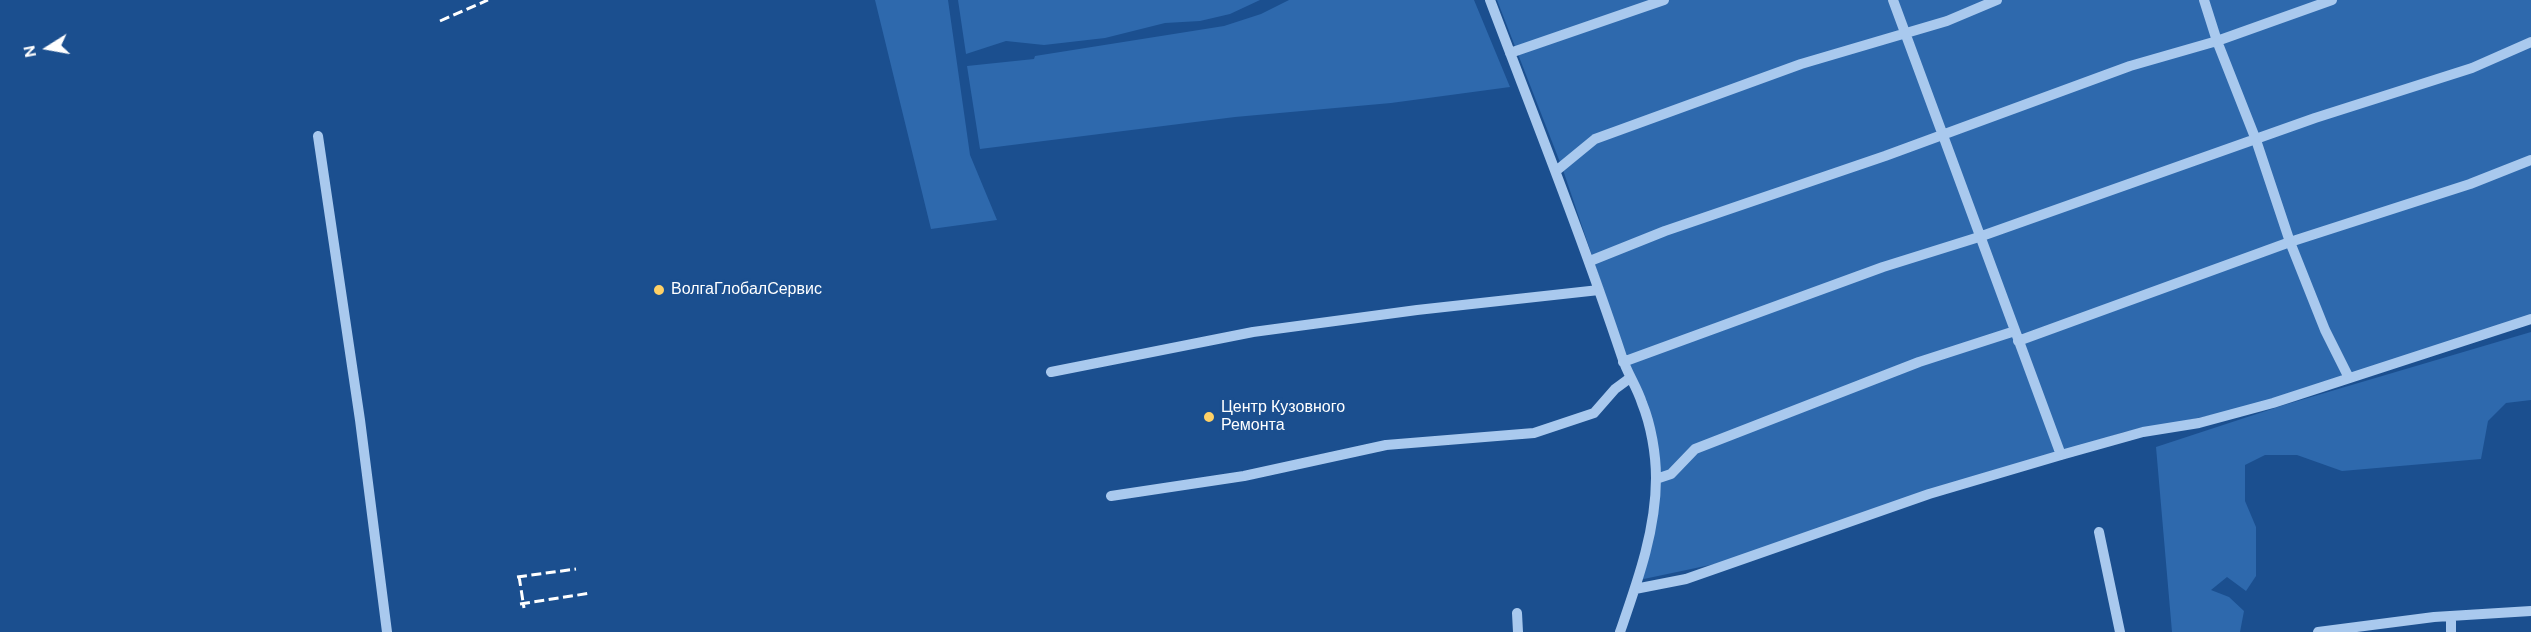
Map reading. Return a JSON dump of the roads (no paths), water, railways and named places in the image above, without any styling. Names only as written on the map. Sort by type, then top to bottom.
[{"type":"street","points":[[1490,0],[1590,261],[1623,362],[1642,403],[1653,446],[1656,478],[1650,529],[1635,589],[1620,632]]},
{"type":"street","points":[[1510,53],[1664,0]]},
{"type":"street","points":[[1893,0],[2061,455]]},
{"type":"street","points":[[1556,171],[1595,139],[1801,64],[1947,21],[1997,0]]},
{"type":"street","points":[[2204,0],[2217,41],[2256,140],[2290,242],[2325,330],[2349,378]]},
{"type":"street","points":[[1590,261],[1665,231],[1942,135],[2130,66],[2217,41],[2332,0]]},
{"type":"street","points":[[1623,362],[1883,267],[1979,237],[2316,118],[2472,68],[2531,42]]},
{"type":"street","points":[[318,136],[360,420],[387,632]]},
{"type":"street","points":[[1656,478],[1671,474],[1695,449],[1918,362],[2017,336],[2290,242],[2470,184],[2531,159]]},
{"type":"street","points":[[1051,372],[1253,332],[1417,309],[1599,290]]},
{"type":"street","points":[[1635,589],[1686,579],[1929,494],[2143,432],[2231,415],[2531,319]]},
{"type":"street","points":[[1111,496],[1244,476],[1386,446],[1534,433],[1594,413],[1616,389],[1630,378]]},
{"type":"street","points":[[2099,532],[2120,632]]},
{"type":"street","points":[[2318,632],[2451,616],[2531,611]]},
{"type":"street","points":[[1518,613],[1518,632]]},
{"type":"street","points":[[2451,616],[2451,632]]},
{"type":"railway","points":[[440,21],[488,0]]},
{"type":"railway","points":[[517,577],[576,569]]},
{"type":"railway","points":[[519,576],[524,608]]},
{"type":"railway","points":[[520,604],[591,593]]},
{"type":"place","name":"ВолгаГлобалСервис","points":[[659,290]]},
{"type":"place","name":"Центр Кузовного Ремонта","points":[[1209,417]]}]
